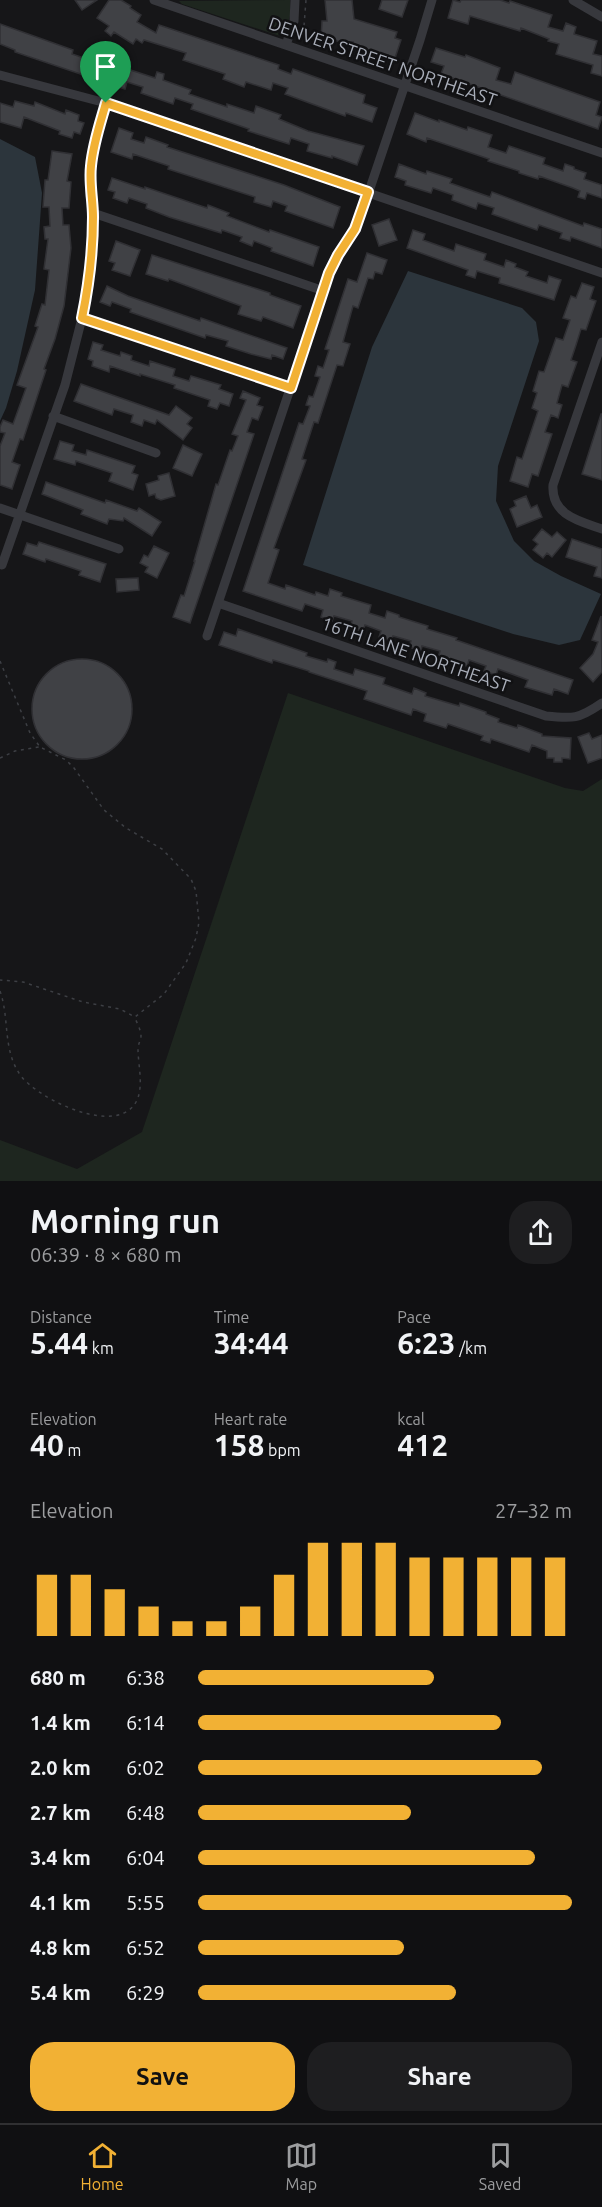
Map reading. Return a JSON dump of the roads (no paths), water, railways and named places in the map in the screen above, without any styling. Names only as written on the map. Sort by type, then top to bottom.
[{"type":"street","name":"DENVER STREET NORTHEAST","points":[[154,0],[602,153]]},
{"type":"street","points":[[286,45],[294,21],[295,0]]},
{"type":"street","points":[[207,636],[324,291],[338,255],[355,229],[432,0]]},
{"type":"street","points":[[573,0],[602,17]]},
{"type":"street","points":[[0,75],[106,103],[602,273]]},
{"type":"street","points":[[2,565],[65,385],[82,318],[92,257],[93,213],[90,196],[90,167],[97,131],[106,103]]},
{"type":"street","points":[[93,213],[324,291]]},
{"type":"street","points":[[82,318],[291,388]]},
{"type":"street","points":[[602,342],[553,493],[560,511],[574,519],[602,529]]},
{"type":"street","points":[[53,416],[156,453]]},
{"type":"street","points":[[0,508],[119,549]]},
{"type":"street","name":"16TH LANE NORTHEAST","points":[[218,603],[546,716],[569,718],[586,715],[602,703]]}]
